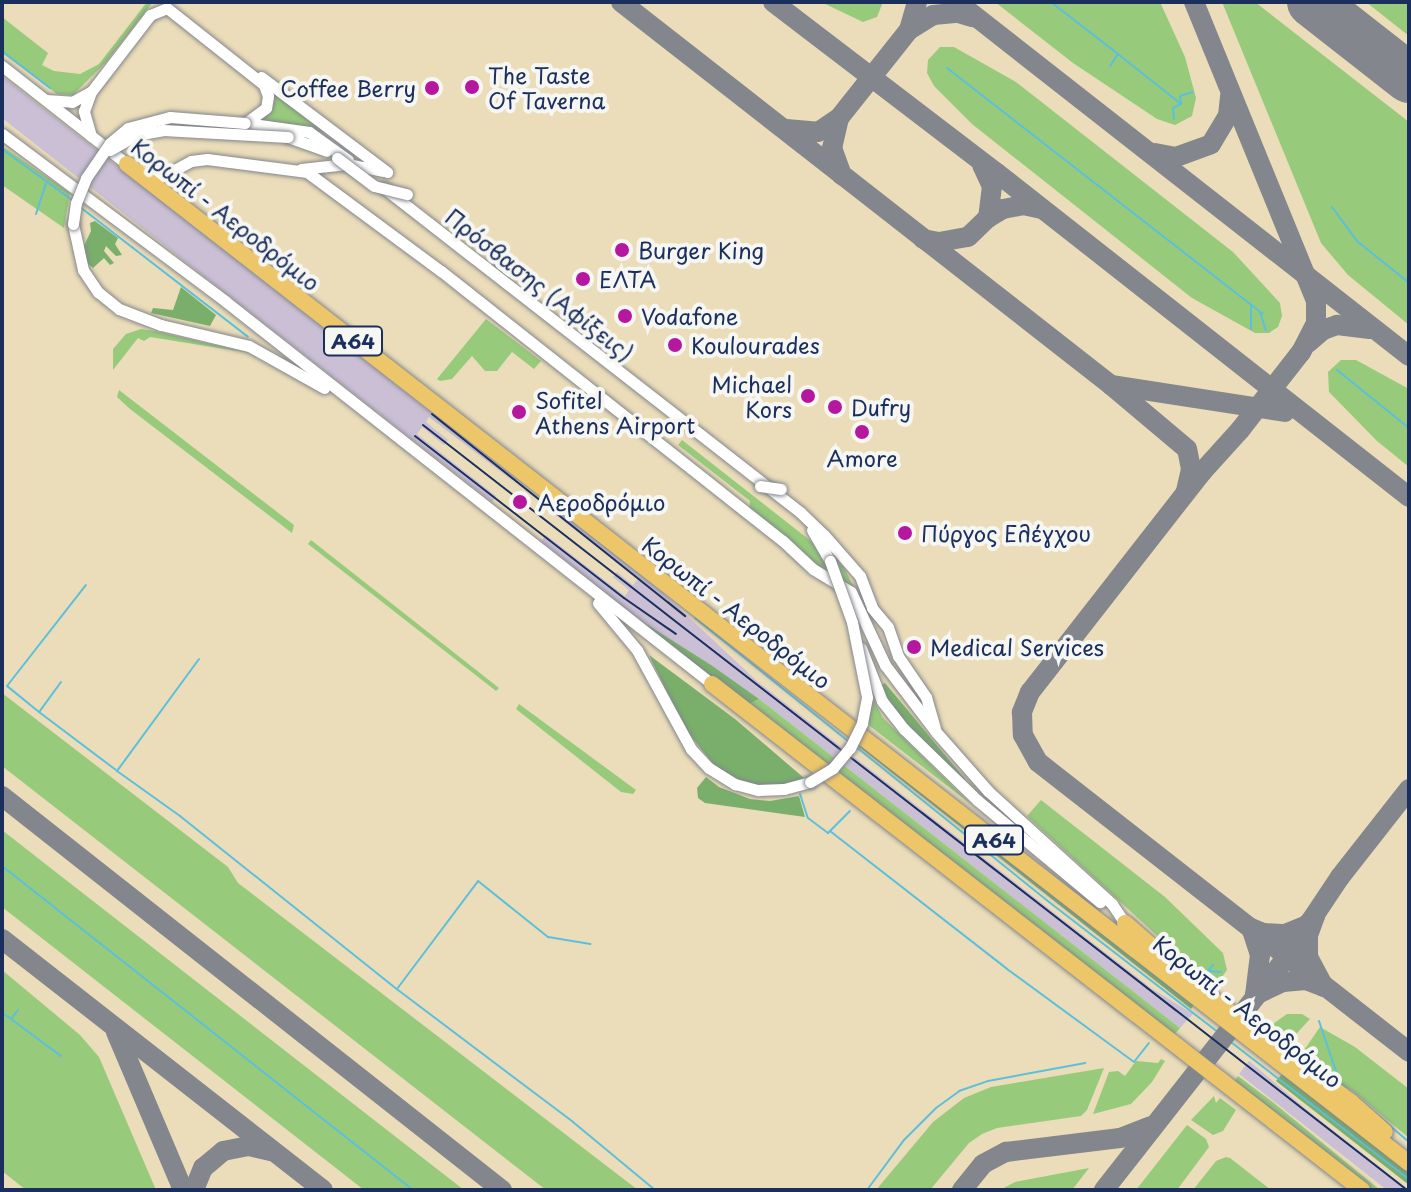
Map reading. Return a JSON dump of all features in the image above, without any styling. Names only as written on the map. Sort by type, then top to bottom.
[{"type":"highway","name":"Κορωπί - Αεροδρόμιο","points":[[127,164],[1409,1163]]},
{"type":"highway","name":"Α64","points":[[712,684],[1362,1190]]},
{"type":"highway","points":[[1125,923],[1211,998],[1351,1102],[1409,1156]]},
{"type":"street","points":[[91,136],[84,111],[91,92],[150,15],[167,8],[256,75],[270,81],[387,172],[353,164],[295,170]]},
{"type":"street","name":"Κορωπί - Αεροδρόμιο","points":[[2,66],[127,164]]},
{"type":"street","points":[[256,75],[264,85],[268,102],[262,113],[246,123],[185,117],[143,122],[119,134],[93,167],[80,190],[73,224],[74,244],[83,270],[98,292],[119,309],[161,325],[249,346],[353,405]]},
{"type":"street","points":[[45,100],[72,102],[91,92]]},
{"type":"street","name":"Πρόσβασης (Αφίξεις)","points":[[246,123],[300,129],[316,135],[800,512],[849,562],[867,621]]},
{"type":"street","points":[[93,167],[124,141],[163,130],[288,137],[316,145],[337,158],[809,526],[830,561],[872,680],[888,711],[977,800],[1125,923]]},
{"type":"street","points":[[2,134],[225,301],[569,575],[637,650],[691,749],[709,768],[735,784],[758,790],[784,789],[810,782],[842,758],[862,723],[866,684],[852,622]]},
{"type":"street","points":[[127,164],[158,176],[198,159],[295,170],[316,177],[412,249],[783,541],[813,569],[843,586],[858,601],[885,665],[936,732],[988,791],[1112,904],[1125,923]]},
{"type":"street","points":[[374,186],[407,194]]},
{"type":"street","points":[[760,486],[781,489]]},
{"type":"street","points":[[849,562],[860,576],[872,608],[888,627],[898,656],[926,697],[936,732]]},
{"type":"street","name":"Α64","points":[[569,575],[712,684]]},
{"type":"shaded area","points":[[2,76],[518,480],[512,480],[429,417],[426,422],[448,440],[444,445],[422,427],[417,434],[496,496],[492,502],[2,118]]},
{"type":"shaded area","points":[[558,509],[663,593],[758,682],[1151,988],[1193,1014],[1180,1028],[759,699],[635,617],[541,541],[546,535],[625,596],[629,590],[613,577],[617,572],[633,585],[638,579],[559,517]]},
{"type":"shaded area","points":[[1249,1061],[1409,1190],[1387,1190],[1239,1074]]},
{"type":"green space","points":[[147,2],[153,2],[106,62],[73,95],[57,94],[2,53],[2,17],[48,53],[42,65],[54,71],[80,74],[99,64]]},
{"type":"green space","points":[[821,2],[883,2],[877,17],[863,22]]},
{"type":"green space","points":[[995,2],[1160,2],[1185,57],[1196,98],[1192,116],[1175,125],[1157,119],[1073,63]]},
{"type":"green space","points":[[1222,2],[1255,2],[1409,122],[1409,325],[1348,275],[1321,243]]},
{"type":"green space","points":[[1366,2],[1409,2],[1409,36]]},
{"type":"green space","points":[[940,47],[954,47],[1016,82],[1233,252],[1280,303],[1282,316],[1278,327],[1269,333],[1255,333],[1192,298],[972,124],[934,86],[927,73],[928,60]]},
{"type":"green space","points":[[268,85],[329,133],[259,121],[268,112]]},
{"type":"green space","points":[[2,146],[70,193],[64,228],[2,185]]},
{"type":"green space","points":[[95,221],[118,238],[115,244],[122,255],[116,256],[106,246],[104,251],[114,263],[110,265],[104,258],[93,268],[86,262],[82,250],[91,231],[90,223]]},
{"type":"green space","points":[[181,287],[216,315],[210,326],[151,313],[153,308],[173,310]]},
{"type":"green space","points":[[486,319],[541,361],[534,369],[512,352],[497,371],[485,371],[472,356],[452,379],[437,379]]},
{"type":"green space","points":[[141,329],[250,353],[150,337],[144,341],[138,338],[113,370],[113,349],[126,334]]},
{"type":"green space","points":[[1341,360],[1356,360],[1409,389],[1409,467],[1377,441],[1329,392],[1328,372]]},
{"type":"green space","points":[[119,390],[294,525],[292,533],[130,409],[117,397]]},
{"type":"green space","points":[[682,440],[844,567],[855,590],[823,572],[749,510],[750,501],[678,445]]},
{"type":"green space","points":[[311,540],[499,688],[496,691],[308,544]]},
{"type":"green space","points":[[635,617],[711,665],[759,699],[747,705]]},
{"type":"green space","points":[[649,655],[735,719],[804,778],[787,784],[754,785],[734,779],[715,766],[685,729]]},
{"type":"green space","points":[[885,683],[965,779],[962,783],[894,715],[880,686]]},
{"type":"green space","points":[[2,693],[228,867],[238,883],[638,1190],[546,1190],[2,766]]},
{"type":"green space","points":[[871,695],[883,718],[972,805],[866,723]]},
{"type":"green space","points":[[759,699],[1180,1028],[1174,1035],[747,705]]},
{"type":"green space","points":[[519,704],[636,790],[633,794],[621,792],[516,709]]},
{"type":"green space","points":[[860,740],[1194,1005],[1191,1009],[857,745]]},
{"type":"green space","points":[[706,777],[719,787],[750,799],[770,801],[799,796],[805,817],[705,803],[698,798],[697,788]]},
{"type":"green space","points":[[1041,800],[1165,897],[1223,953],[1227,970],[1214,988],[1027,816]]},
{"type":"green space","points":[[2,830],[464,1190],[364,1190],[2,907]]},
{"type":"green space","points":[[2,970],[80,1035],[99,1057],[156,1190],[26,1190],[2,1171]]},
{"type":"green space","points":[[1287,1014],[1302,1014],[1310,1019],[1286,1045],[1267,1028]]},
{"type":"green space","points":[[1320,1027],[1355,1047],[1409,1089],[1409,1138],[1354,1092],[1300,1056]]},
{"type":"green space","points":[[1161,1059],[1165,1061],[1152,1082],[1131,1104],[1093,1114],[1109,1072],[1118,1071],[1125,1076],[1136,1061],[1158,1063]]},
{"type":"green space","points":[[1104,1068],[1087,1110],[1081,1116],[997,1128],[982,1134],[969,1143],[930,1190],[876,1190],[933,1122],[964,1098],[991,1087]]},
{"type":"green space","points":[[1282,1074],[1409,1171],[1409,1185],[1276,1081]]},
{"type":"green space","points":[[1238,1076],[1380,1190],[1368,1190],[1234,1081]]},
{"type":"green space","points":[[1214,1096],[1216,1103],[1220,1098],[1236,1110],[1223,1131],[1213,1135],[1191,1120]]},
{"type":"green space","points":[[1187,1125],[1206,1139],[1209,1147],[1177,1190],[1136,1190]]},
{"type":"green space","points":[[1226,1157],[1271,1190],[1193,1190],[1216,1161]]},
{"type":"green space","points":[[1089,1168],[1072,1190],[1000,1190],[1015,1182]]},
{"type":"waterway","points":[[1051,2],[1118,54]]},
{"type":"waterway","points":[[2,51],[50,88]]},
{"type":"waterway","points":[[1110,66],[1118,54],[1181,104]]},
{"type":"waterway","points":[[947,68],[1263,314]]},
{"type":"waterway","points":[[1174,119],[1173,108],[1181,104],[1180,96],[1192,92]]},
{"type":"waterway","points":[[2,149],[72,200]]},
{"type":"waterway","points":[[36,214],[46,184]]},
{"type":"waterway","points":[[80,207],[248,337]]},
{"type":"waterway","points":[[1332,207],[1357,241],[1409,283]]},
{"type":"waterway","points":[[1251,307],[1251,329]]},
{"type":"waterway","points":[[1260,312],[1266,330]]},
{"type":"waterway","points":[[1337,370],[1409,428]]},
{"type":"waterway","points":[[39,712],[7,686],[86,585]]},
{"type":"waterway","points":[[695,618],[847,740]]},
{"type":"waterway","points":[[199,659],[117,771],[180,816],[397,989],[478,881],[548,937],[590,944]]},
{"type":"waterway","points":[[61,682],[39,712],[116,770]]},
{"type":"waterway","points":[[855,746],[1049,902],[1409,1179]]},
{"type":"waterway","points":[[800,794],[808,818],[828,833],[850,811]]},
{"type":"waterway","points":[[830,831],[1007,969],[1134,1062],[1149,1043]]},
{"type":"waterway","points":[[2,866],[413,1190]]},
{"type":"waterway","points":[[1213,965],[1208,971],[1221,972]]},
{"type":"waterway","points":[[1197,975],[1192,970],[1208,971]]},
{"type":"waterway","points":[[398,990],[573,1122],[655,1190]]},
{"type":"waterway","points":[[18,1010],[11,1019],[61,1056]]},
{"type":"waterway","points":[[2,1013],[10,1018]]},
{"type":"waterway","points":[[1319,1021],[1340,1083],[1332,1078]]},
{"type":"waterway","points":[[867,1190],[904,1140],[936,1108],[959,1091],[988,1081],[1085,1063]]},
{"type":"waterway","points":[[1341,1084],[1409,1142]]},
{"type":"taxiway","points":[[621,2],[1111,385]]},
{"type":"taxiway","points":[[773,2],[997,173],[1409,497]]},
{"type":"taxiway","points":[[786,129],[818,132],[839,118],[909,30],[917,2]]},
{"type":"taxiway","points":[[957,2],[1409,356]]},
{"type":"taxiway","points":[[1194,2],[1316,301],[1316,323],[1301,352],[1240,430],[1202,472],[1030,692],[1022,712],[1023,735],[1038,762],[1409,1052]]},
{"type":"taxiway","points":[[909,30],[933,15],[958,13],[972,17]]},
{"type":"taxiway","points":[[1155,153],[1176,157],[1211,144],[1228,116],[1230,96]]},
{"type":"taxiway","points":[[839,118],[832,148],[842,175]]},
{"type":"taxiway","points":[[982,165],[992,186],[988,218]]},
{"type":"taxiway","points":[[923,239],[939,242],[968,237],[1003,209],[1023,205],[1042,209]]},
{"type":"taxiway","points":[[1308,343],[1323,330],[1337,325],[1370,329]]},
{"type":"taxiway","points":[[1186,491],[1191,469],[1187,449],[1111,385],[1285,412]]},
{"type":"taxiway","points":[[1104,1190],[1286,958],[1340,877],[1409,789]]},
{"type":"taxiway","points":[[2,796],[502,1190]]},
{"type":"taxiway","points":[[1315,916],[1308,935],[1308,957],[1324,987],[1306,980],[1283,982],[1255,995],[1260,955],[1251,928],[1263,933],[1285,934],[1307,925],[1315,916]]},
{"type":"taxiway","points":[[2,939],[323,1190]]},
{"type":"taxiway","points":[[116,1032],[183,1190]]},
{"type":"taxiway","points":[[962,1190],[983,1164],[1006,1152],[1120,1138],[1151,1126]]},
{"type":"taxiway","points":[[194,1190],[203,1168],[223,1151],[249,1146],[271,1151]]},
{"type":"runway","points":[[1312,2],[1409,78]]},
{"type":"railway","points":[[432,414],[685,616]]},
{"type":"railway","points":[[423,425],[1407,1190]]},
{"type":"railway","points":[[415,436],[624,598],[676,634]]},
{"type":"place","name":"The Taste Of Taverna","points":[[472,87]]},
{"type":"place","name":"Coffee Berry","points":[[432,88]]},
{"type":"place","name":"Burger King","points":[[622,250]]},
{"type":"place","name":"ΕΛΤΑ","points":[[583,279]]},
{"type":"place","name":"Vodafone","points":[[625,316]]},
{"type":"place","name":"Koulourades","points":[[675,345]]},
{"type":"place","name":"Michael Kors","points":[[808,396]]},
{"type":"place","name":"Dufry","points":[[835,407]]},
{"type":"place","name":"Sofitel Athens Airport","points":[[519,412]]},
{"type":"place","name":"Amore","points":[[862,432]]},
{"type":"place","name":"Αεροδρόμιο","points":[[520,502]]},
{"type":"place","name":"Πύργος Ελέγχου","points":[[905,533]]},
{"type":"place","name":"Medical Services","points":[[914,647]]}]
